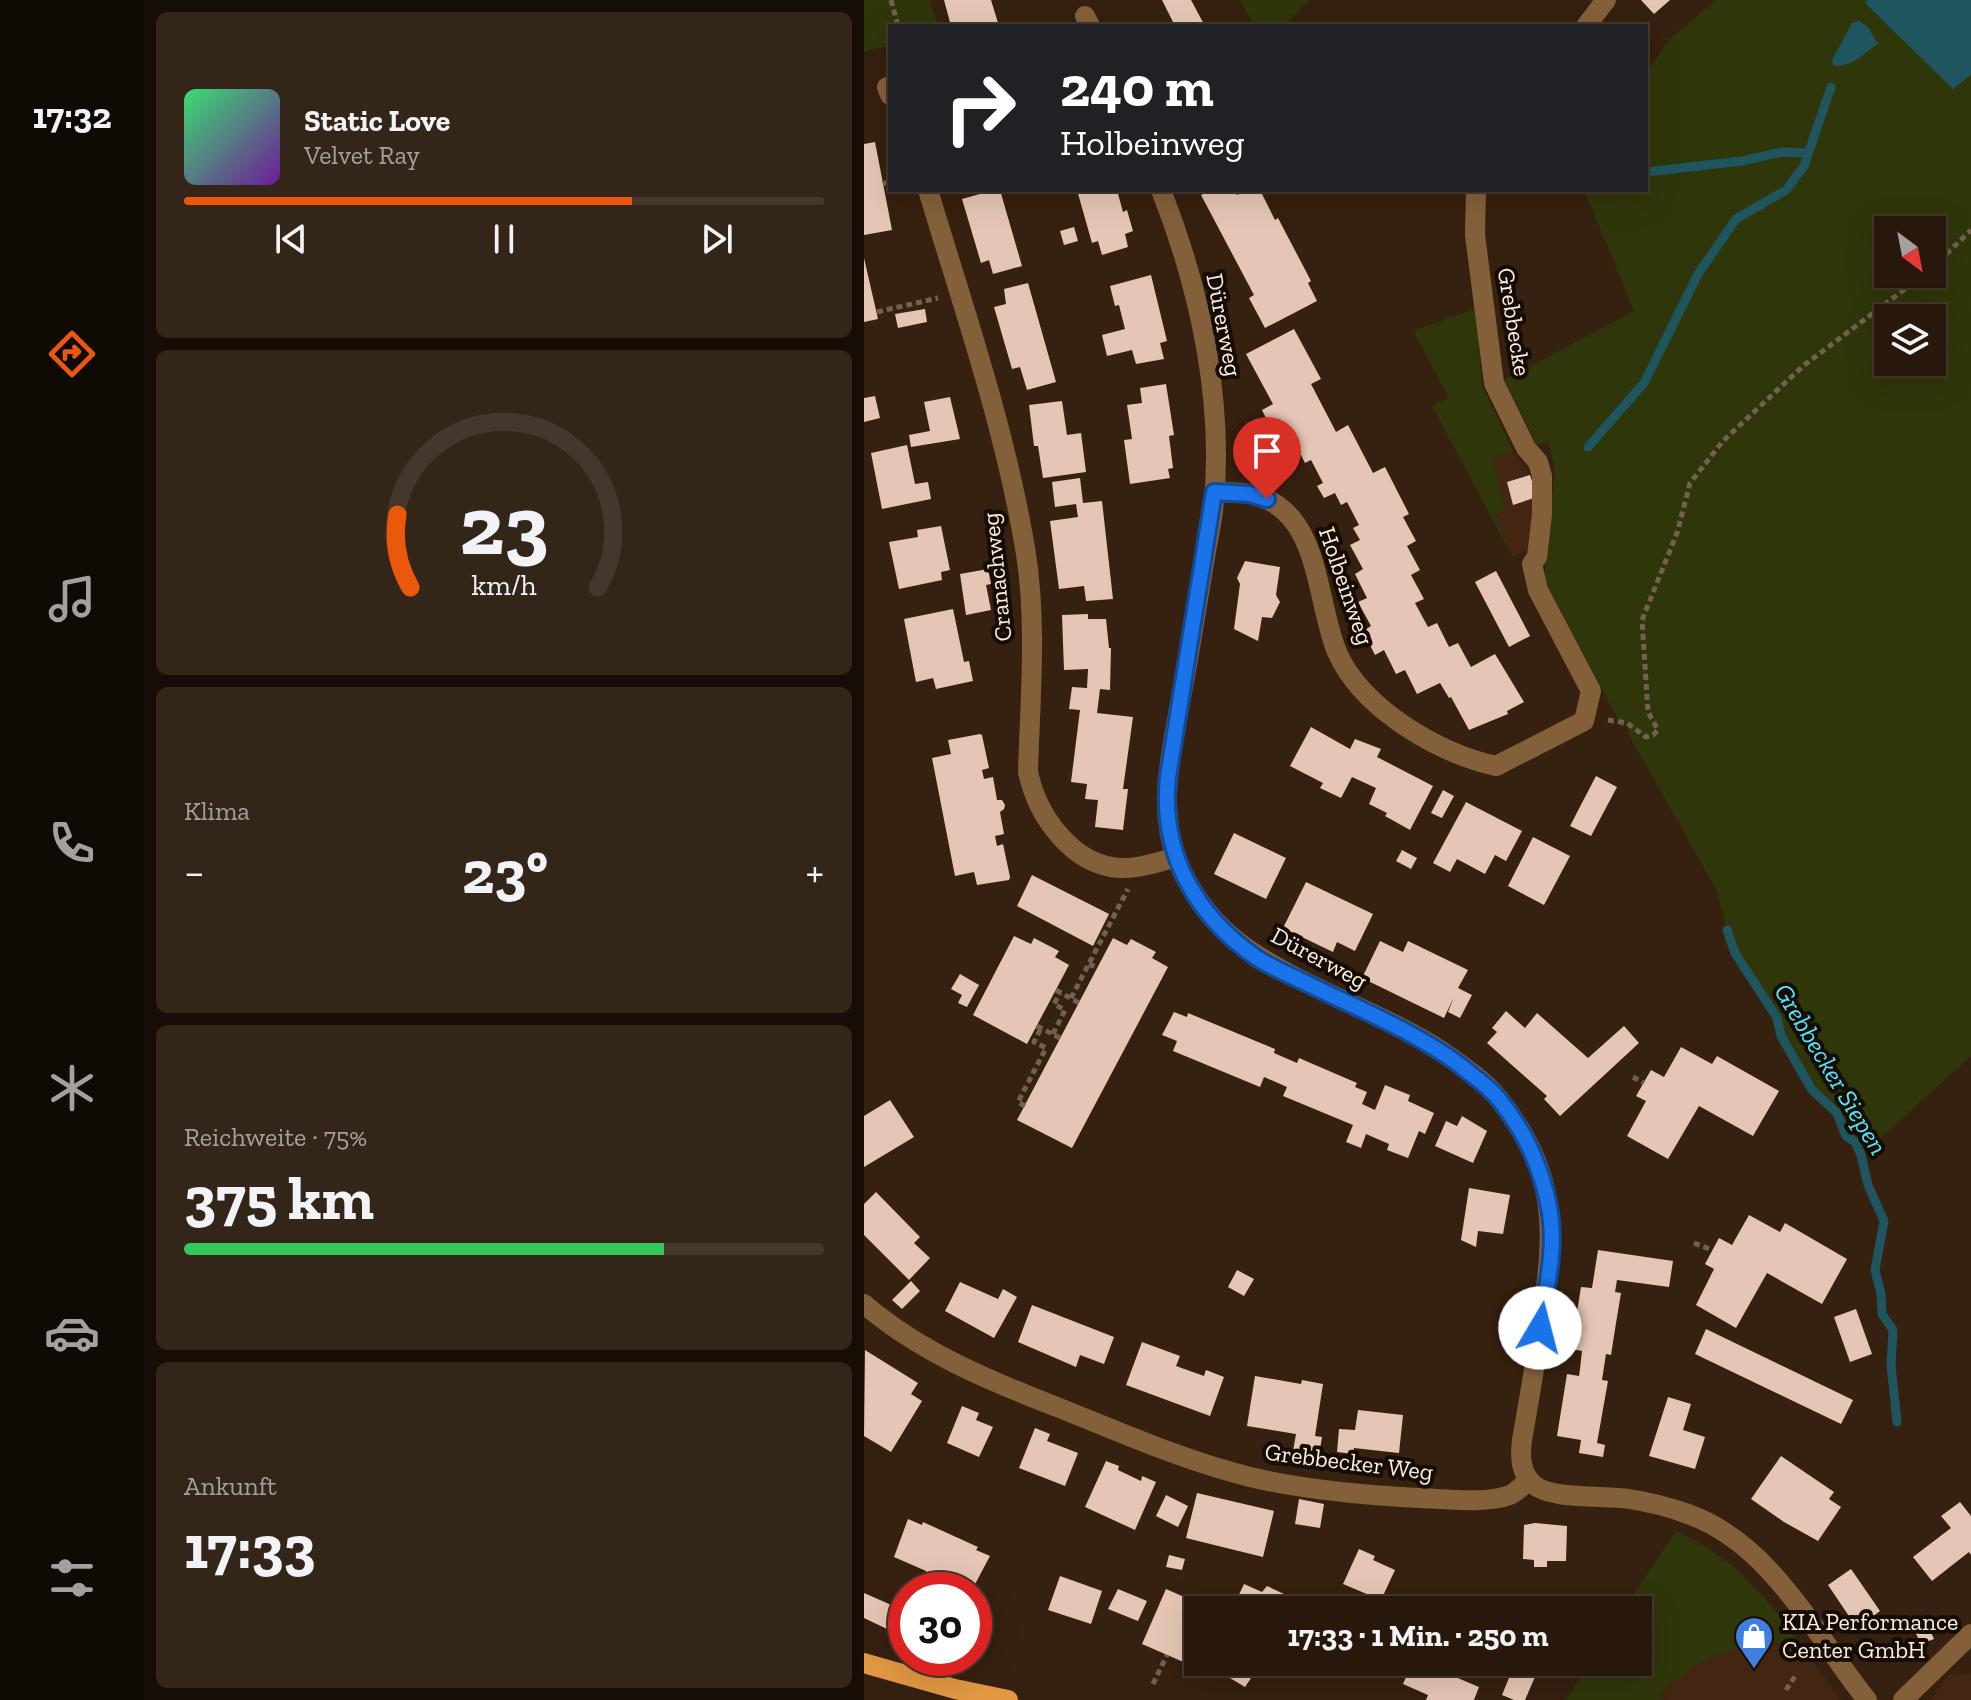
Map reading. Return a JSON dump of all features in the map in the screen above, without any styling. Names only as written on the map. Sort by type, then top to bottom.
[{"type":"main road","points":[[864,1663],[955,1689],[1008,1700]]},
{"type":"street","points":[[1588,24],[1606,0]]},
{"type":"street","name":"Cranachweg","points":[[929,192],[998,430],[1026,557],[1031,634],[1028,772],[1036,800],[1051,826],[1064,840],[1077,853],[1097,862],[1121,868],[1176,857]]},
{"type":"street","name":"Dürerweg","points":[[1162,192],[1193,287],[1205,344],[1213,419],[1214,492],[1167,784],[1167,814],[1176,857],[1190,889],[1203,907],[1258,959],[1440,1050],[1497,1096],[1532,1151],[1542,1178],[1550,1216],[1551,1256],[1522,1440],[1520,1462],[1529,1480]]},
{"type":"street","name":"Grebbecke","points":[[1476,192],[1475,235],[1494,383],[1526,448],[1538,462],[1542,476],[1542,514],[1533,573],[1538,590],[1591,691],[1584,721]]},
{"type":"street","name":"Holbeinweg","points":[[1214,492],[1249,494],[1267,499],[1281,508],[1298,527],[1310,553],[1338,654],[1372,699],[1413,732],[1475,761],[1496,766],[1584,721]]},
{"type":"street","name":"Grebbecker Weg","points":[[864,1304],[914,1341],[946,1359],[1028,1396],[1155,1447],[1251,1477],[1379,1496],[1455,1499],[1496,1498],[1512,1494],[1529,1480]]},
{"type":"street","points":[[1529,1480],[1540,1489],[1555,1493],[1631,1499],[1663,1506],[1713,1524],[1757,1557],[1867,1700]]},
{"type":"street","points":[[1903,1700],[1971,1634]]},
{"type":"path","points":[[891,0],[897,24]]},
{"type":"path","points":[[883,184],[888,182]]},
{"type":"path","points":[[1946,254],[1971,230]]},
{"type":"path","points":[[1619,721],[1646,737],[1658,730],[1648,712],[1642,620],[1677,533],[1690,483],[1723,441],[1803,366],[1906,288]]},
{"type":"path","points":[[877,312],[943,297]]},
{"type":"path","points":[[1071,998],[1128,888]]},
{"type":"path","points":[[1089,964],[1098,968]]},
{"type":"path","points":[[1053,1034],[1065,1010],[1054,1004],[1058,992],[1079,1003]]},
{"type":"path","points":[[1025,1106],[1018,1102],[1046,1048],[1034,1042],[1039,1027],[1060,1038]]},
{"type":"path","points":[[1036,1068],[1043,1072]]},
{"type":"path","points":[[1633,1077],[1644,1083]]},
{"type":"path","points":[[1694,1243],[1712,1250]]},
{"type":"path","points":[[1153,1684],[1167,1655]]},
{"type":"path","points":[[1786,1690],[1797,1673]]},
{"type":"shaded area","points":[[1513,451],[1530,475],[1537,497],[1529,549],[1512,557],[1496,513],[1505,510],[1491,457]]},
{"type":"shaded area","name":"KIA Performance Center GmbH","points":[[1771,1640],[1798,1642],[1841,1700],[1664,1700],[1658,1697],[1675,1679],[1721,1652]]},
{"type":"shaded area","points":[[1971,1674],[1971,1700],[1930,1700],[1949,1675]]},
{"type":"green space","points":[[864,0],[930,0],[937,24],[888,24],[888,46],[864,52]]},
{"type":"green space","points":[[1240,0],[1309,0],[1286,24],[1253,24]]},
{"type":"green space","points":[[1716,0],[1971,0],[1971,1056],[1863,1154],[1857,1141],[1848,1135],[1839,1112],[1814,1089],[1783,1035],[1778,1017],[1744,967],[1730,929],[1727,930],[1717,891],[1630,737],[1627,724],[1622,727],[1544,579],[1555,468],[1548,442],[1537,445],[1504,380],[1634,311],[1585,192],[1648,192],[1648,69],[1671,38]]},
{"type":"green space","points":[[1476,308],[1482,386],[1513,451],[1492,458],[1506,510],[1496,514],[1511,554],[1432,406],[1448,397],[1414,331]]},
{"type":"green space","points":[[1676,1531],[1730,1564],[1759,1592],[1798,1642],[1759,1643],[1722,1653],[1673,1683],[1659,1696],[1664,1700],[1566,1700],[1581,1676],[1652,1676],[1652,1596],[1632,1596]]},
{"type":"water","points":[[1867,0],[1971,0],[1971,75],[1953,89],[1865,3]]},
{"type":"water","points":[[1859,21],[1868,27],[1878,44],[1845,65],[1833,65],[1832,60],[1852,23]]},
{"type":"building","points":[[944,0],[991,0],[998,24],[950,24]]},
{"type":"building","points":[[1162,0],[1191,0],[1204,24],[1174,24]]},
{"type":"building","points":[[1641,0],[1670,0],[1654,14]]},
{"type":"building","points":[[875,142],[892,230],[864,235],[864,144]]},
{"type":"building","points":[[987,192],[1001,192],[1022,266],[993,274],[989,260],[981,263],[962,199]]},
{"type":"building","points":[[1078,192],[1118,192],[1133,231],[1125,234],[1128,247],[1102,255],[1098,241],[1092,243]]},
{"type":"building","points":[[1235,192],[1237,195],[1261,192],[1311,281],[1308,283],[1317,301],[1265,328],[1249,298],[1254,295],[1201,195]]},
{"type":"building","points":[[1074,227],[1078,241],[1064,245],[1060,231]]},
{"type":"building","points":[[864,258],[878,319],[864,322]]},
{"type":"building","points":[[1151,275],[1167,341],[1160,343],[1164,359],[1136,364],[1132,350],[1107,356],[1102,335],[1125,329],[1110,286]]},
{"type":"building","points":[[1028,283],[1056,382],[1027,390],[1020,367],[1012,369],[994,307],[1006,304],[1004,289]]},
{"type":"building","points":[[925,309],[927,322],[898,328],[895,314]]},
{"type":"building","points":[[1294,329],[1321,379],[1311,384],[1336,432],[1348,425],[1373,473],[1385,467],[1409,514],[1403,517],[1416,541],[1407,546],[1420,570],[1411,575],[1424,599],[1415,603],[1428,627],[1437,623],[1449,647],[1458,643],[1471,667],[1495,654],[1524,702],[1507,711],[1508,714],[1469,730],[1440,683],[1417,694],[1405,670],[1396,674],[1384,650],[1375,655],[1363,631],[1371,626],[1358,602],[1367,598],[1355,574],[1363,569],[1350,545],[1360,540],[1353,528],[1359,525],[1347,502],[1341,505],[1335,493],[1324,498],[1317,486],[1323,483],[1311,460],[1305,463],[1299,451],[1287,457],[1280,445],[1286,442],[1274,419],[1268,422],[1262,410],[1273,404],[1246,354]]},
{"type":"building","points":[[1166,384],[1174,435],[1169,436],[1173,468],[1168,469],[1170,478],[1130,484],[1124,440],[1132,439],[1127,405],[1142,403],[1140,388]]},
{"type":"building","points":[[875,396],[880,418],[864,422],[864,398]]},
{"type":"building","points":[[950,397],[960,439],[911,447],[909,435],[930,431],[924,402]]},
{"type":"building","points":[[1062,401],[1067,435],[1081,433],[1086,472],[1043,478],[1038,446],[1034,446],[1029,405]]},
{"type":"building","points":[[907,445],[915,484],[928,482],[931,499],[882,509],[871,453]]},
{"type":"building","points":[[1530,475],[1537,497],[1513,505],[1507,482]]},
{"type":"building","points":[[1080,478],[1083,503],[1102,501],[1113,599],[1086,601],[1084,586],[1059,589],[1050,521],[1078,517],[1076,504],[1055,507],[1052,482]]},
{"type":"building","points":[[941,526],[950,570],[941,572],[942,580],[899,589],[889,542],[918,537],[917,530]]},
{"type":"building","points":[[1245,561],[1280,567],[1276,595],[1280,602],[1272,618],[1262,617],[1258,641],[1234,629],[1240,584],[1237,578]]},
{"type":"building","points":[[988,569],[991,584],[986,585],[991,610],[966,615],[960,574]]},
{"type":"building","points":[[1496,571],[1530,636],[1509,647],[1475,582]]},
{"type":"building","points":[[953,609],[964,662],[969,661],[973,681],[936,689],[933,678],[916,682],[904,619]]},
{"type":"building","points":[[1088,614],[1088,619],[1106,619],[1111,648],[1110,690],[1100,689],[1097,713],[1133,717],[1123,789],[1128,789],[1123,830],[1095,827],[1098,800],[1085,799],[1087,784],[1071,782],[1080,710],[1069,709],[1072,687],[1087,688],[1088,669],[1064,670],[1062,615]]},
{"type":"building","points":[[1311,727],[1350,749],[1355,739],[1381,749],[1377,757],[1433,786],[1410,830],[1369,804],[1376,788],[1352,777],[1341,798],[1320,788],[1323,783],[1290,766]]},
{"type":"building","points":[[980,734],[989,768],[982,770],[984,779],[993,777],[997,800],[1002,800],[1005,805],[1000,812],[1004,834],[995,836],[997,846],[1003,844],[1010,877],[1009,880],[977,885],[974,872],[955,876],[932,758],[951,754],[948,740]]},
{"type":"building","points":[[1596,776],[1617,787],[1591,836],[1570,826]]},
{"type":"building","points":[[1443,790],[1454,796],[1442,818],[1431,813]]},
{"type":"building","points":[[1466,802],[1522,831],[1506,861],[1495,855],[1485,874],[1457,859],[1450,872],[1433,863]]},
{"type":"building","points":[[1234,833],[1286,858],[1266,899],[1214,874]]},
{"type":"building","points":[[1533,837],[1570,856],[1544,905],[1508,886]]},
{"type":"building","points":[[1402,850],[1417,858],[1411,869],[1396,861]]},
{"type":"building","points":[[1032,875],[1109,914],[1093,946],[1017,906]]},
{"type":"building","points":[[1306,882],[1373,914],[1355,951],[1337,942],[1333,952],[1283,928]]},
{"type":"building","points":[[1014,936],[1031,944],[1034,938],[1059,951],[1055,957],[1069,965],[1027,1044],[973,1015]]},
{"type":"building","points":[[1113,938],[1127,945],[1131,939],[1156,952],[1152,958],[1168,967],[1072,1148],[1017,1120]]},
{"type":"building","points":[[1380,941],[1403,952],[1408,941],[1468,970],[1458,988],[1472,995],[1460,1018],[1448,1012],[1454,997],[1444,1018],[1362,978]]},
{"type":"building","points":[[960,974],[979,985],[967,1007],[958,1003],[962,995],[951,989]]},
{"type":"building","points":[[1506,1011],[1525,1028],[1537,1013],[1588,1058],[1624,1026],[1639,1043],[1560,1116],[1544,1099],[1547,1096],[1487,1043],[1497,1032],[1492,1028]]},
{"type":"building","points":[[1174,1012],[1187,1017],[1188,1013],[1275,1049],[1274,1053],[1297,1063],[1299,1058],[1357,1083],[1355,1087],[1367,1092],[1362,1104],[1375,1110],[1385,1085],[1410,1095],[1408,1101],[1434,1113],[1425,1134],[1419,1131],[1408,1158],[1387,1150],[1389,1144],[1366,1134],[1361,1148],[1346,1142],[1353,1125],[1283,1096],[1287,1087],[1264,1077],[1260,1087],[1173,1051],[1177,1041],[1162,1035]]},
{"type":"building","points":[[1681,1047],[1712,1064],[1717,1056],[1779,1091],[1753,1136],[1699,1106],[1668,1159],[1627,1136],[1646,1101],[1636,1096],[1651,1070],[1664,1077]]},
{"type":"building","points":[[890,1100],[914,1137],[864,1167],[864,1116]]},
{"type":"building","points":[[1462,1116],[1487,1131],[1473,1163],[1435,1146],[1446,1121],[1457,1126]]},
{"type":"building","points":[[1469,1188],[1510,1195],[1503,1234],[1478,1231],[1476,1247],[1461,1240]]},
{"type":"building","points":[[876,1192],[920,1237],[914,1243],[930,1258],[909,1280],[864,1235],[864,1204]]},
{"type":"building","points":[[1749,1215],[1780,1232],[1785,1223],[1847,1259],[1822,1304],[1767,1273],[1736,1328],[1696,1305],[1714,1269],[1705,1264],[1719,1238],[1732,1245]]},
{"type":"building","points":[[1598,1250],[1673,1261],[1669,1287],[1617,1280],[1615,1292],[1621,1293],[1611,1355],[1606,1354],[1602,1380],[1608,1381],[1597,1443],[1605,1445],[1603,1457],[1579,1453],[1581,1440],[1557,1436],[1567,1374],[1579,1376],[1582,1351],[1571,1349],[1581,1287],[1592,1288]]},
{"type":"building","points":[[1237,1270],[1254,1279],[1244,1296],[1228,1287]]},
{"type":"building","points":[[911,1281],[920,1291],[902,1309],[892,1300]]},
{"type":"building","points":[[960,1282],[998,1299],[1003,1289],[1017,1297],[994,1338],[945,1311]]},
{"type":"building","points":[[1032,1305],[1114,1337],[1104,1364],[1080,1355],[1076,1367],[1018,1342]]},
{"type":"building","points":[[1856,1309],[1872,1354],[1850,1362],[1834,1317]]},
{"type":"building","points":[[1706,1329],[1853,1400],[1841,1424],[1695,1354]]},
{"type":"building","points":[[1142,1342],[1180,1356],[1176,1366],[1204,1376],[1206,1370],[1224,1377],[1210,1416],[1126,1385]]},
{"type":"building","points":[[865,1350],[918,1383],[911,1394],[922,1401],[891,1452],[864,1436]]},
{"type":"building","points":[[1255,1376],[1301,1384],[1302,1380],[1323,1384],[1315,1436],[1322,1437],[1318,1461],[1292,1457],[1296,1434],[1247,1426]]},
{"type":"building","points":[[1668,1397],[1691,1404],[1683,1430],[1705,1437],[1695,1469],[1649,1456]]},
{"type":"building","points":[[962,1406],[979,1413],[976,1420],[993,1427],[979,1457],[947,1443]]},
{"type":"building","points":[[1358,1410],[1403,1415],[1399,1453],[1354,1448],[1353,1454],[1337,1452],[1339,1429],[1355,1430]]},
{"type":"building","points":[[1035,1428],[1050,1434],[1047,1441],[1078,1453],[1065,1486],[1019,1468]]},
{"type":"building","points":[[1781,1456],[1834,1492],[1829,1499],[1841,1507],[1818,1541],[1751,1499]]},
{"type":"building","points":[[1106,1461],[1141,1481],[1142,1476],[1156,1482],[1135,1530],[1085,1507]]},
{"type":"building","points":[[1197,1493],[1274,1511],[1263,1557],[1186,1538]]},
{"type":"building","points":[[1166,1495],[1188,1506],[1178,1527],[1156,1516]]},
{"type":"building","points":[[1299,1499],[1324,1504],[1320,1528],[1295,1524]]},
{"type":"building","points":[[1960,1502],[1971,1516],[1971,1555],[1969,1552],[1932,1581],[1913,1557],[1951,1528],[1941,1516]]},
{"type":"building","points":[[908,1519],[922,1525],[923,1522],[978,1547],[976,1550],[990,1556],[982,1572],[926,1572],[894,1557]]},
{"type":"building","points":[[1524,1525],[1567,1526],[1566,1561],[1547,1561],[1547,1567],[1534,1567],[1534,1560],[1523,1559]]},
{"type":"building","points":[[1359,1549],[1375,1556],[1373,1560],[1395,1570],[1383,1596],[1372,1596],[1343,1584]]},
{"type":"building","points":[[1169,1555],[1185,1559],[1182,1570],[1166,1567]]},
{"type":"building","points":[[1851,1569],[1880,1611],[1857,1628],[1828,1585]]},
{"type":"building","points":[[1060,1576],[1102,1591],[1091,1624],[1048,1610]]},
{"type":"building","points":[[1244,1584],[1262,1592],[1267,1586],[1288,1596],[1238,1596]]},
{"type":"building","points":[[1118,1589],[1147,1601],[1138,1621],[1108,1609]]},
{"type":"building","points":[[1166,1589],[1184,1597],[1184,1662],[1142,1644]]},
{"type":"building","points":[[864,1593],[888,1604],[887,1629],[864,1618]]},
{"type":"building","points":[[1923,1615],[1934,1639],[1921,1644],[1910,1621]]},
{"type":"building","points":[[1228,1676],[1252,1676],[1245,1687]]},
{"type":"building","points":[[1406,1676],[1453,1676],[1479,1687],[1474,1700],[1426,1700],[1428,1695],[1403,1684]]},
{"type":"building","points":[[1510,1676],[1535,1676],[1525,1700],[1502,1695]]},
{"type":"waterway","points":[[1588,447],[1644,383],[1698,274],[1736,219],[1786,190],[1804,166],[1831,87]]},
{"type":"waterway","points":[[1648,172],[1742,161],[1782,152],[1808,153]]},
{"type":"waterway","name":"Grebbecker Siepen","points":[[1727,930],[1735,953],[1777,1018],[1781,1036],[1812,1090],[1837,1113],[1846,1136],[1855,1142],[1868,1185],[1884,1221],[1875,1270],[1882,1314],[1893,1330],[1891,1365],[1897,1422]]},
{"type":"place","name":"KIA Performance Center GmbH","points":[[1754,1670]]},
{"type":"route","points":[[1267,499],[1249,494],[1214,492],[1170,755],[1166,799],[1176,857],[1190,889],[1203,907],[1258,959],[1440,1050],[1497,1096],[1532,1151],[1542,1178],[1550,1216],[1551,1256],[1540,1328]]}]
